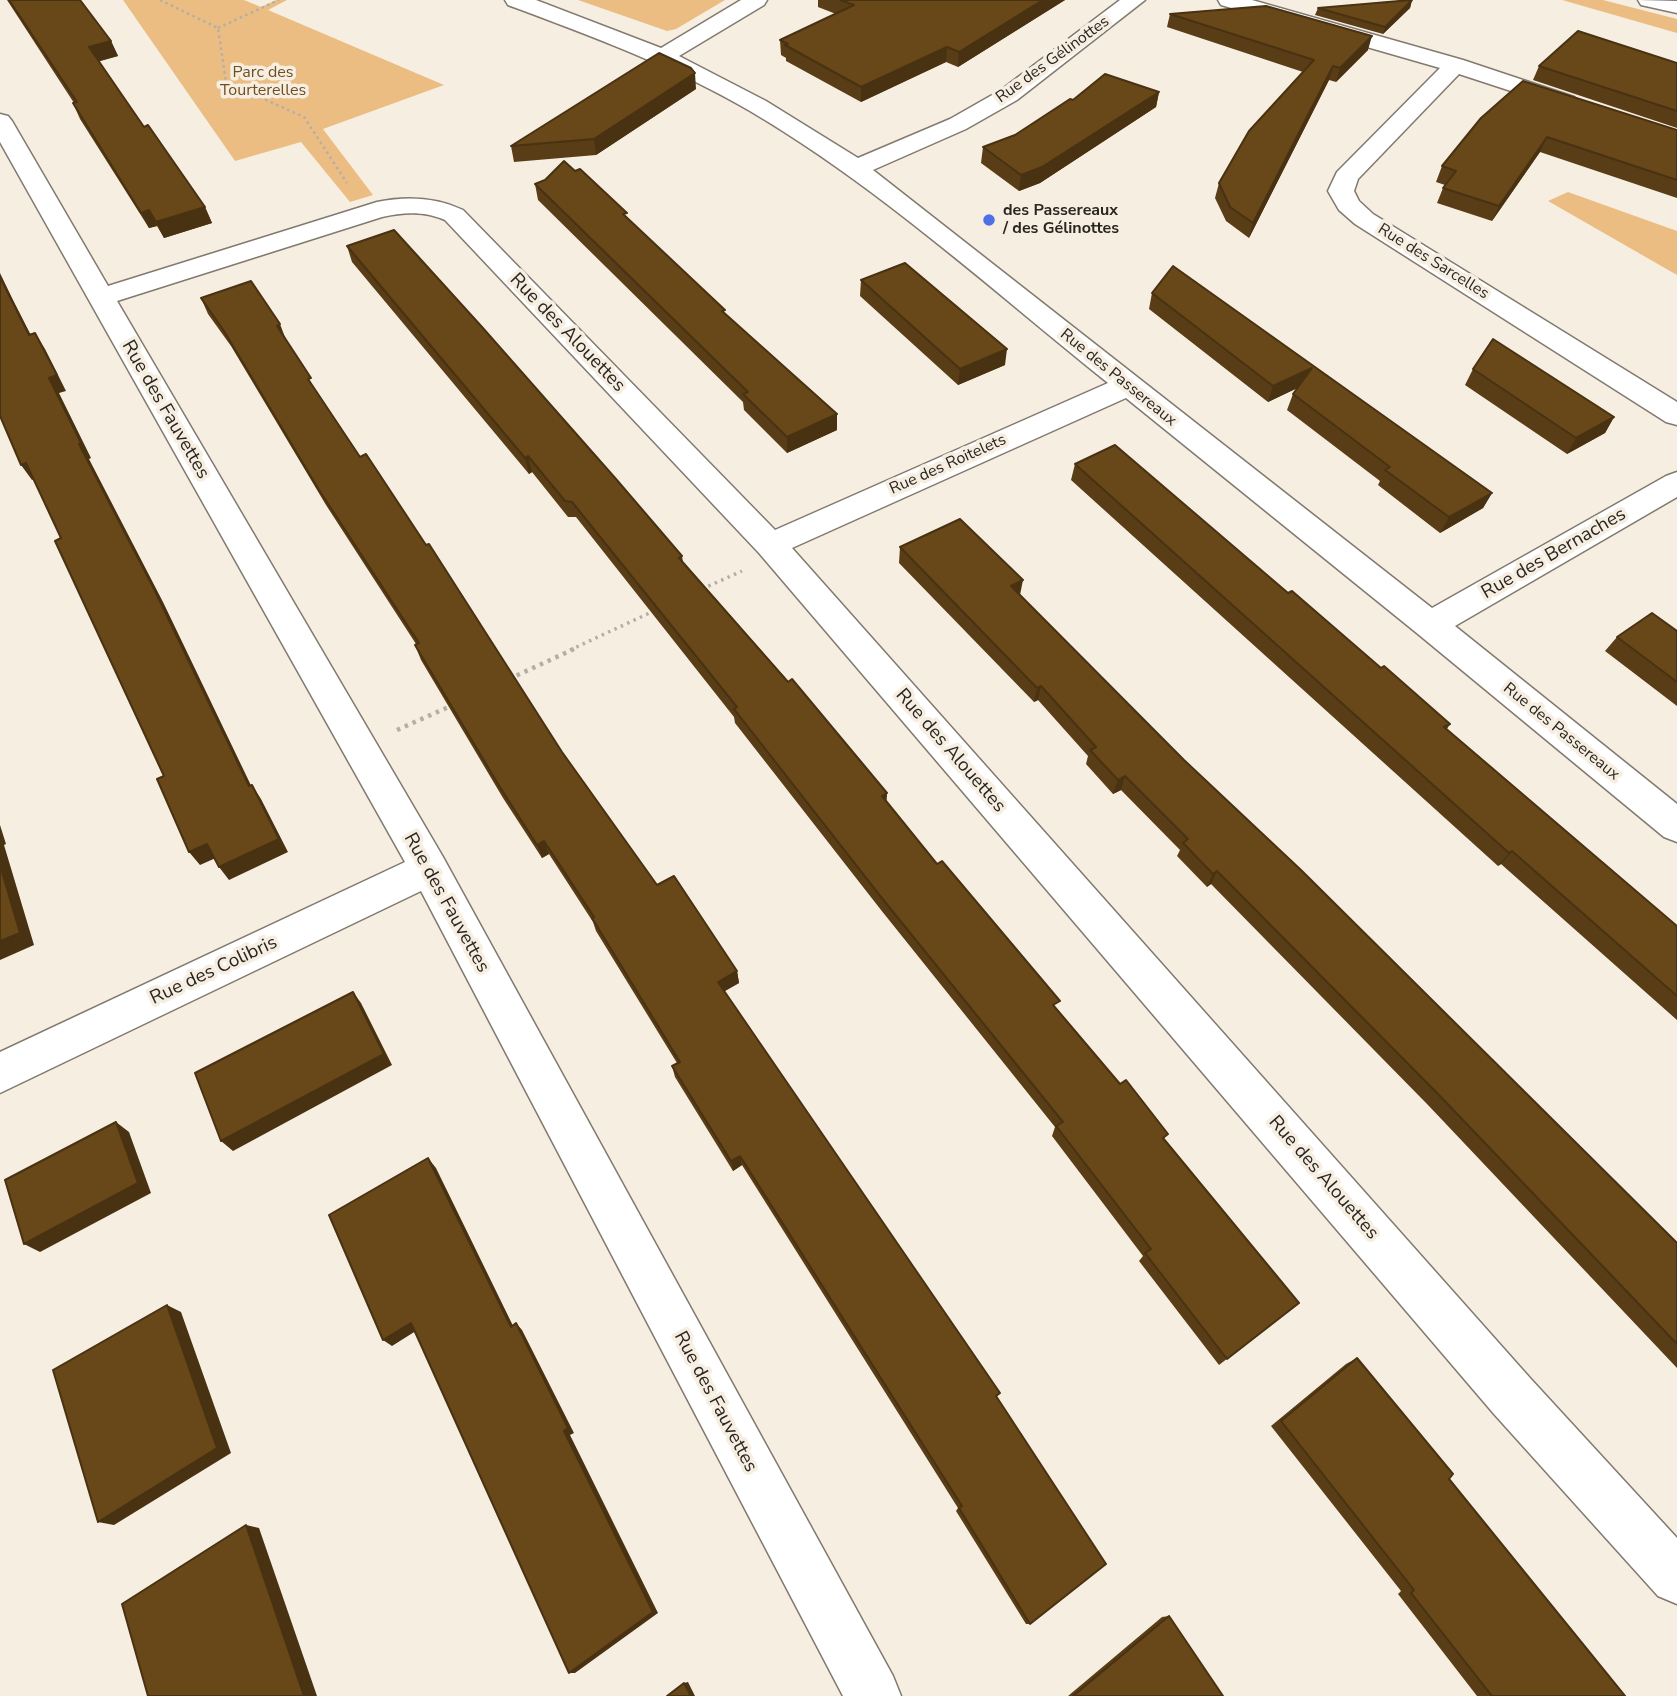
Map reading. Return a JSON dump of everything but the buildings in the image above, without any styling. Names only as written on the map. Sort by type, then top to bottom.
[{"type":"street","name":"Rue des Passereaux","points":[[516,0],[663,57],[758,106],[856,168],[1126,386],[1430,625],[1677,826]]},
{"type":"street","points":[[663,57],[756,0]]},
{"type":"street","name":"Rue des Gélinottes","points":[[856,168],[958,124],[1009,95],[1134,0]]},
{"type":"street","points":[[1229,0],[1455,65],[1586,109]]},
{"type":"street","points":[[1649,0],[1677,7]]},
{"type":"street","name":"Rue des Sarcelles","points":[[1455,65],[1346,177],[1341,191],[1348,205],[1364,219],[1677,415]]},
{"type":"street","name":"Rue des Fauvettes","points":[[0,121],[429,869],[873,1696]]},
{"type":"street","name":"Rue des Alouettes","points":[[100,297],[402,204],[438,206],[454,215],[774,549],[1503,1385],[1677,1577]]},
{"type":"street","name":"Rue des Roitelets","points":[[774,549],[1126,386]]},
{"type":"street","name":"Rue des Bernaches","points":[[1430,625],[1677,483]]},
{"type":"street","name":"Rue des Colibris","points":[[0,1073],[429,869]]},
{"type":"path","points":[[160,0],[218,28]]},
{"type":"path","points":[[218,28],[279,0]]},
{"type":"path","points":[[218,28],[226,82],[304,117],[367,213]]},
{"type":"path","points":[[702,589],[774,549]]},
{"type":"path","points":[[499,683],[664,607]]},
{"type":"path","points":[[359,748],[461,701]]},
{"type":"green space","name":"Parc des Tourterelles","points":[[123,0],[244,0],[261,7],[276,0],[287,0],[268,10],[444,85],[323,129],[373,195],[350,202],[301,142],[235,161]]},
{"type":"green space","points":[[578,0],[725,0],[676,29],[667,31]]},
{"type":"green space","points":[[1562,0],[1603,0],[1677,19],[1677,33]]},
{"type":"green space","points":[[1568,192],[1677,231],[1677,275],[1548,201]]},
{"type":"place","name":"des Passereaux / des Gélinottes","points":[[989,220]]}]
